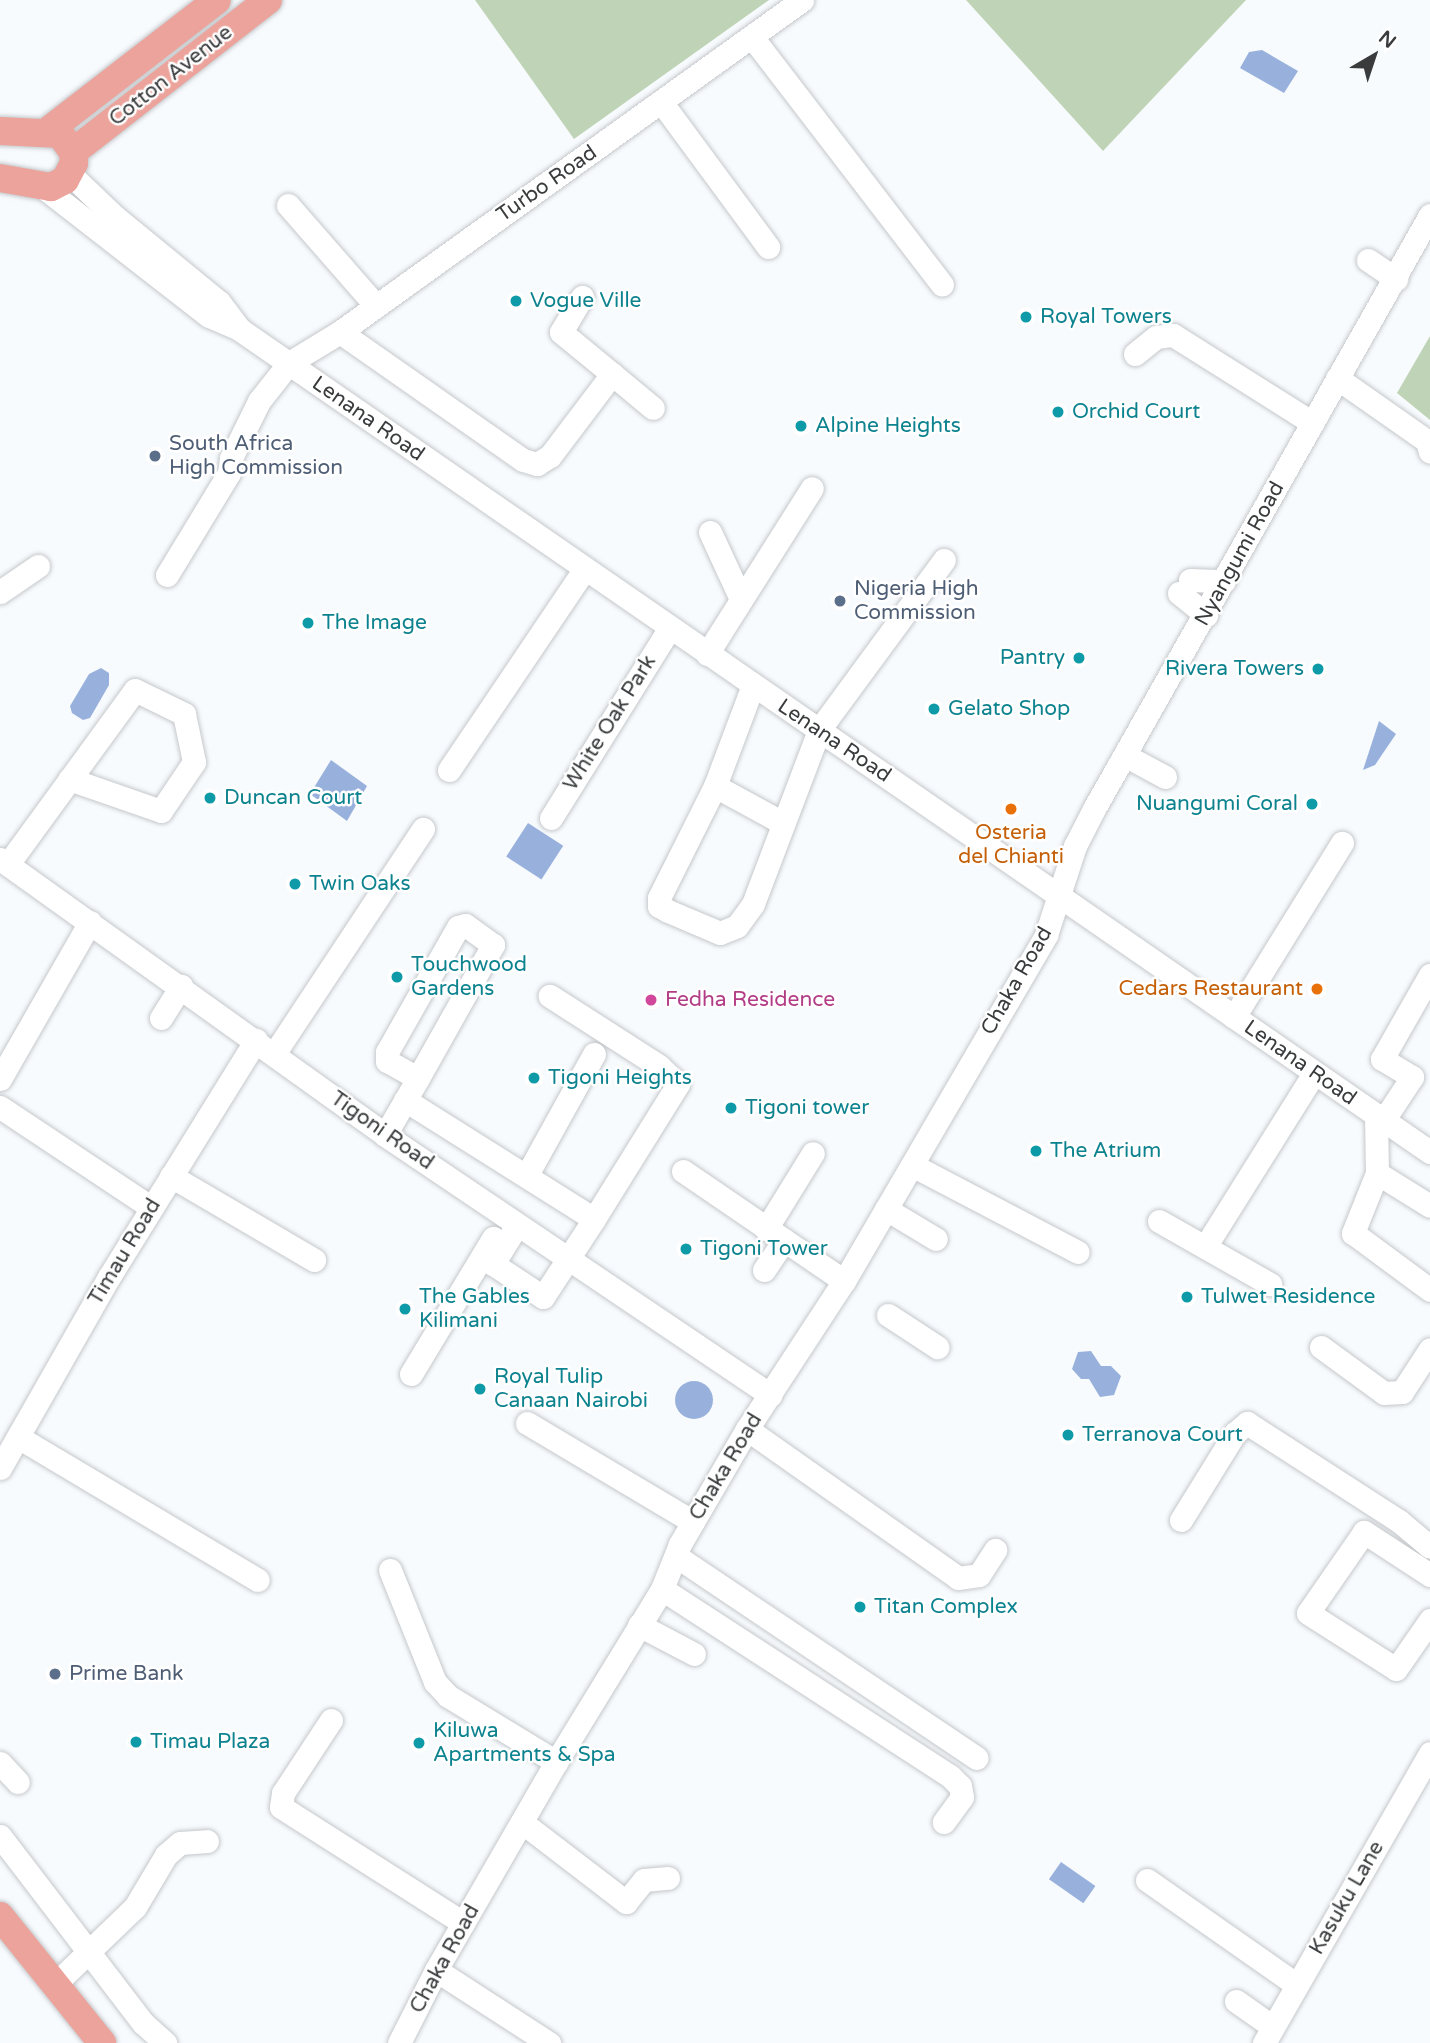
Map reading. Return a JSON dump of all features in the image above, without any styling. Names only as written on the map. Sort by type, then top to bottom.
[{"type":"main road","name":"Cotton Avenue","points":[[41,132],[217,0]]},
{"type":"main road","name":"Cotton Avenue","points":[[72,163],[268,0]]},
{"type":"main road","points":[[0,131],[41,132]]},
{"type":"main road","name":"Lenana Road","points":[[41,132],[60,134],[72,163]]},
{"type":"main road","points":[[41,132],[17,155],[23,182],[58,185],[72,163]]},
{"type":"main road","points":[[0,1916],[102,2043]]},
{"type":"street","name":"Turbo Road","points":[[289,363],[340,332],[802,0]]},
{"type":"street","points":[[752,37],[942,285]]},
{"type":"street","points":[[662,103],[768,247]]},
{"type":"street","name":"Lenana Road","points":[[72,163],[115,218],[219,302],[239,329]]},
{"type":"street","name":"Lenana Road","points":[[23,182],[209,316],[239,329],[289,363],[669,629],[1430,1152]]},
{"type":"street","points":[[289,205],[376,306]]},
{"type":"street","name":"Nyangumi Road","points":[[1061,897],[1075,846],[1128,757],[1337,378],[1428,223]]},
{"type":"street","points":[[1368,261],[1396,279]]},
{"type":"street","points":[[582,297],[561,332],[653,408]]},
{"type":"street","points":[[340,332],[531,464],[550,456],[612,374]]},
{"type":"street","points":[[1135,354],[1156,337],[1174,335],[1313,424]]},
{"type":"street","points":[[167,575],[229,473],[231,458],[259,401],[289,363]]},
{"type":"street","points":[[1337,378],[1427,441],[1430,452]]},
{"type":"street","points":[[706,654],[812,488]]},
{"type":"street","points":[[710,532],[740,597]]},
{"type":"street","points":[[753,685],[715,786],[661,887],[659,906],[680,918],[720,933],[737,926],[753,904],[819,730],[944,560]]},
{"type":"street","points":[[0,592],[38,566]]},
{"type":"street","points":[[449,770],[584,570]]},
{"type":"street","points":[[1206,615],[1185,587],[1224,581]]},
{"type":"street","name":"White Oak Park","points":[[551,818],[669,629]]},
{"type":"street","points":[[4,861],[135,690],[184,714],[194,762],[161,811],[69,779]]},
{"type":"street","points":[[1128,757],[1165,777]]},
{"type":"street","points":[[715,786],[783,823]]},
{"type":"street","points":[[274,1054],[422,829]]},
{"type":"street","points":[[1234,1017],[1342,843]]},
{"type":"street","name":"Tigoni Road","points":[[4,861],[385,1135],[769,1395]]},
{"type":"street","name":"Chaka Road","points":[[400,2043],[463,1923],[556,1762],[662,1589],[693,1522],[747,1429],[844,1281],[887,1209],[1046,935],[1061,897]]},
{"type":"street","points":[[0,1079],[90,922]]},
{"type":"street","points":[[385,1135],[405,1100],[418,1078],[494,946],[465,925],[458,927],[387,1052],[387,1061],[418,1078]]},
{"type":"street","points":[[1430,975],[1382,1059],[1412,1077],[1379,1118],[1377,1173],[1353,1233],[1430,1290]]},
{"type":"street","points":[[161,1018],[181,986]]},
{"type":"street","points":[[511,1221],[493,1264],[544,1297],[566,1258],[594,1219],[678,1084],[659,1066],[550,996]]},
{"type":"street","name":"Timau Road","points":[[0,1468],[152,1208],[256,1040]]},
{"type":"street","points":[[528,1173],[594,1054]]},
{"type":"street","points":[[1205,1247],[1314,1073]]},
{"type":"street","points":[[405,1100],[528,1173],[594,1219]]},
{"type":"street","points":[[0,1107],[152,1208]]},
{"type":"street","points":[[764,1270],[775,1234],[813,1153]]},
{"type":"street","points":[[912,1165],[1078,1252]]},
{"type":"street","points":[[683,1171],[844,1281]]},
{"type":"street","points":[[1377,1173],[1430,1206]]},
{"type":"street","points":[[171,1177],[314,1261]]},
{"type":"street","points":[[887,1209],[936,1239]]},
{"type":"street","points":[[411,1374],[511,1221]]},
{"type":"street","points":[[1159,1221],[1269,1284]]},
{"type":"street","points":[[888,1315],[937,1347]]},
{"type":"street","points":[[1321,1346],[1384,1393],[1402,1392],[1430,1349]]},
{"type":"street","points":[[527,1423],[693,1522]]},
{"type":"street","points":[[1181,1520],[1235,1433],[1247,1423],[1399,1521],[1430,1547]]},
{"type":"street","points":[[747,1429],[958,1578],[979,1574],[995,1549]]},
{"type":"street","points":[[18,1437],[258,1580]]},
{"type":"street","points":[[1430,1575],[1364,1532],[1308,1613],[1396,1669],[1430,1620]]},
{"type":"street","points":[[678,1550],[783,1610]]},
{"type":"street","points":[[678,1550],[976,1758]]},
{"type":"street","points":[[390,1570],[435,1682],[457,1702],[556,1762]]},
{"type":"street","points":[[662,1589],[950,1776],[960,1786],[962,1797],[944,1822]]},
{"type":"street","points":[[639,1625],[694,1654]]},
{"type":"street","points":[[331,1720],[283,1793],[281,1807],[287,1815],[463,1923]]},
{"type":"street","points":[[0,1762],[18,1782]]},
{"type":"street","name":"Kasuku Lane","points":[[1269,2035],[1427,1767]]},
{"type":"street","points":[[523,1823],[626,1902],[644,1880],[668,1878]]},
{"type":"street","points":[[0,1836],[143,2023],[165,2043]]},
{"type":"street","points":[[55,1984],[135,1907],[166,1855],[180,1843],[207,1841]]},
{"type":"street","points":[[1147,1880],[1297,1984]]},
{"type":"street","points":[[436,1970],[549,2043]]},
{"type":"street","points":[[1236,2001],[1269,2035]]},
{"type":"green space","points":[[475,0],[769,0],[574,139]]},
{"type":"green space","points":[[966,0],[1246,0],[1103,151]]},
{"type":"green space","points":[[1430,336],[1430,420],[1397,393]]},
{"type":"water","points":[[1262,50],[1298,71],[1284,93],[1240,68],[1249,52]]},
{"type":"water","points":[[101,668],[109,673],[109,685],[90,718],[83,720],[72,713],[70,706],[89,674]]},
{"type":"water","points":[[1379,721],[1396,734],[1375,765],[1363,770]]},
{"type":"water","points":[[331,760],[367,786],[347,821],[310,794]]},
{"type":"water","points":[[528,823],[563,846],[541,879],[506,857]]},
{"type":"water","points":[[1091,1351],[1101,1366],[1111,1366],[1121,1376],[1114,1395],[1100,1397],[1089,1379],[1081,1379],[1072,1369],[1078,1352]]},
{"type":"water","points":[[694,1381],[708,1386],[713,1400],[708,1414],[694,1419],[680,1414],[675,1400],[680,1386]]},
{"type":"water","points":[[1061,1862],[1095,1886],[1083,1903],[1049,1879]]},
{"type":"place","name":"Vogue Ville","points":[[516,301]]},
{"type":"place","name":"Royal Towers","points":[[1026,317]]},
{"type":"place","name":"Orchid Court","points":[[1058,412]]},
{"type":"place","name":"Alpine Heights","points":[[801,426]]},
{"type":"place","name":"South Africa High Commission","points":[[155,456]]},
{"type":"place","name":"Nigeria High Commission","points":[[840,601]]},
{"type":"place","name":"The Image","points":[[308,623]]},
{"type":"place","name":"Pantry","points":[[1079,658]]},
{"type":"place","name":"Rivera Towers","points":[[1318,669]]},
{"type":"place","name":"Gelato Shop","points":[[934,709]]},
{"type":"place","name":"Duncan Court","points":[[210,798]]},
{"type":"place","name":"Nuangumi Coral","points":[[1312,804]]},
{"type":"place","name":"Osteria del Chianti","points":[[1011,809]]},
{"type":"place","name":"Twin Oaks","points":[[295,884]]},
{"type":"place","name":"Touchwood Gardens","points":[[397,977]]},
{"type":"place","name":"Cedars Restaurant","points":[[1317,989]]},
{"type":"place","name":"Fedha Residence","points":[[651,1000]]},
{"type":"place","name":"Tigoni Heights","points":[[534,1078]]},
{"type":"place","name":"Tigoni tower","points":[[731,1108]]},
{"type":"place","name":"The Atrium","points":[[1036,1151]]},
{"type":"place","name":"Tigoni Tower","points":[[686,1249]]},
{"type":"place","name":"Tulwet Residence","points":[[1187,1297]]},
{"type":"place","name":"The Gables Kilimani","points":[[405,1309]]},
{"type":"place","name":"Royal Tulip Canaan Nairobi","points":[[480,1389]]},
{"type":"place","name":"Terranova Court","points":[[1068,1435]]},
{"type":"place","name":"Titan Complex","points":[[860,1607]]},
{"type":"place","name":"Prime Bank","points":[[55,1674]]},
{"type":"place","name":"Timau Plaza","points":[[136,1742]]},
{"type":"place","name":"Kiluwa Apartments & Spa","points":[[419,1743]]}]
